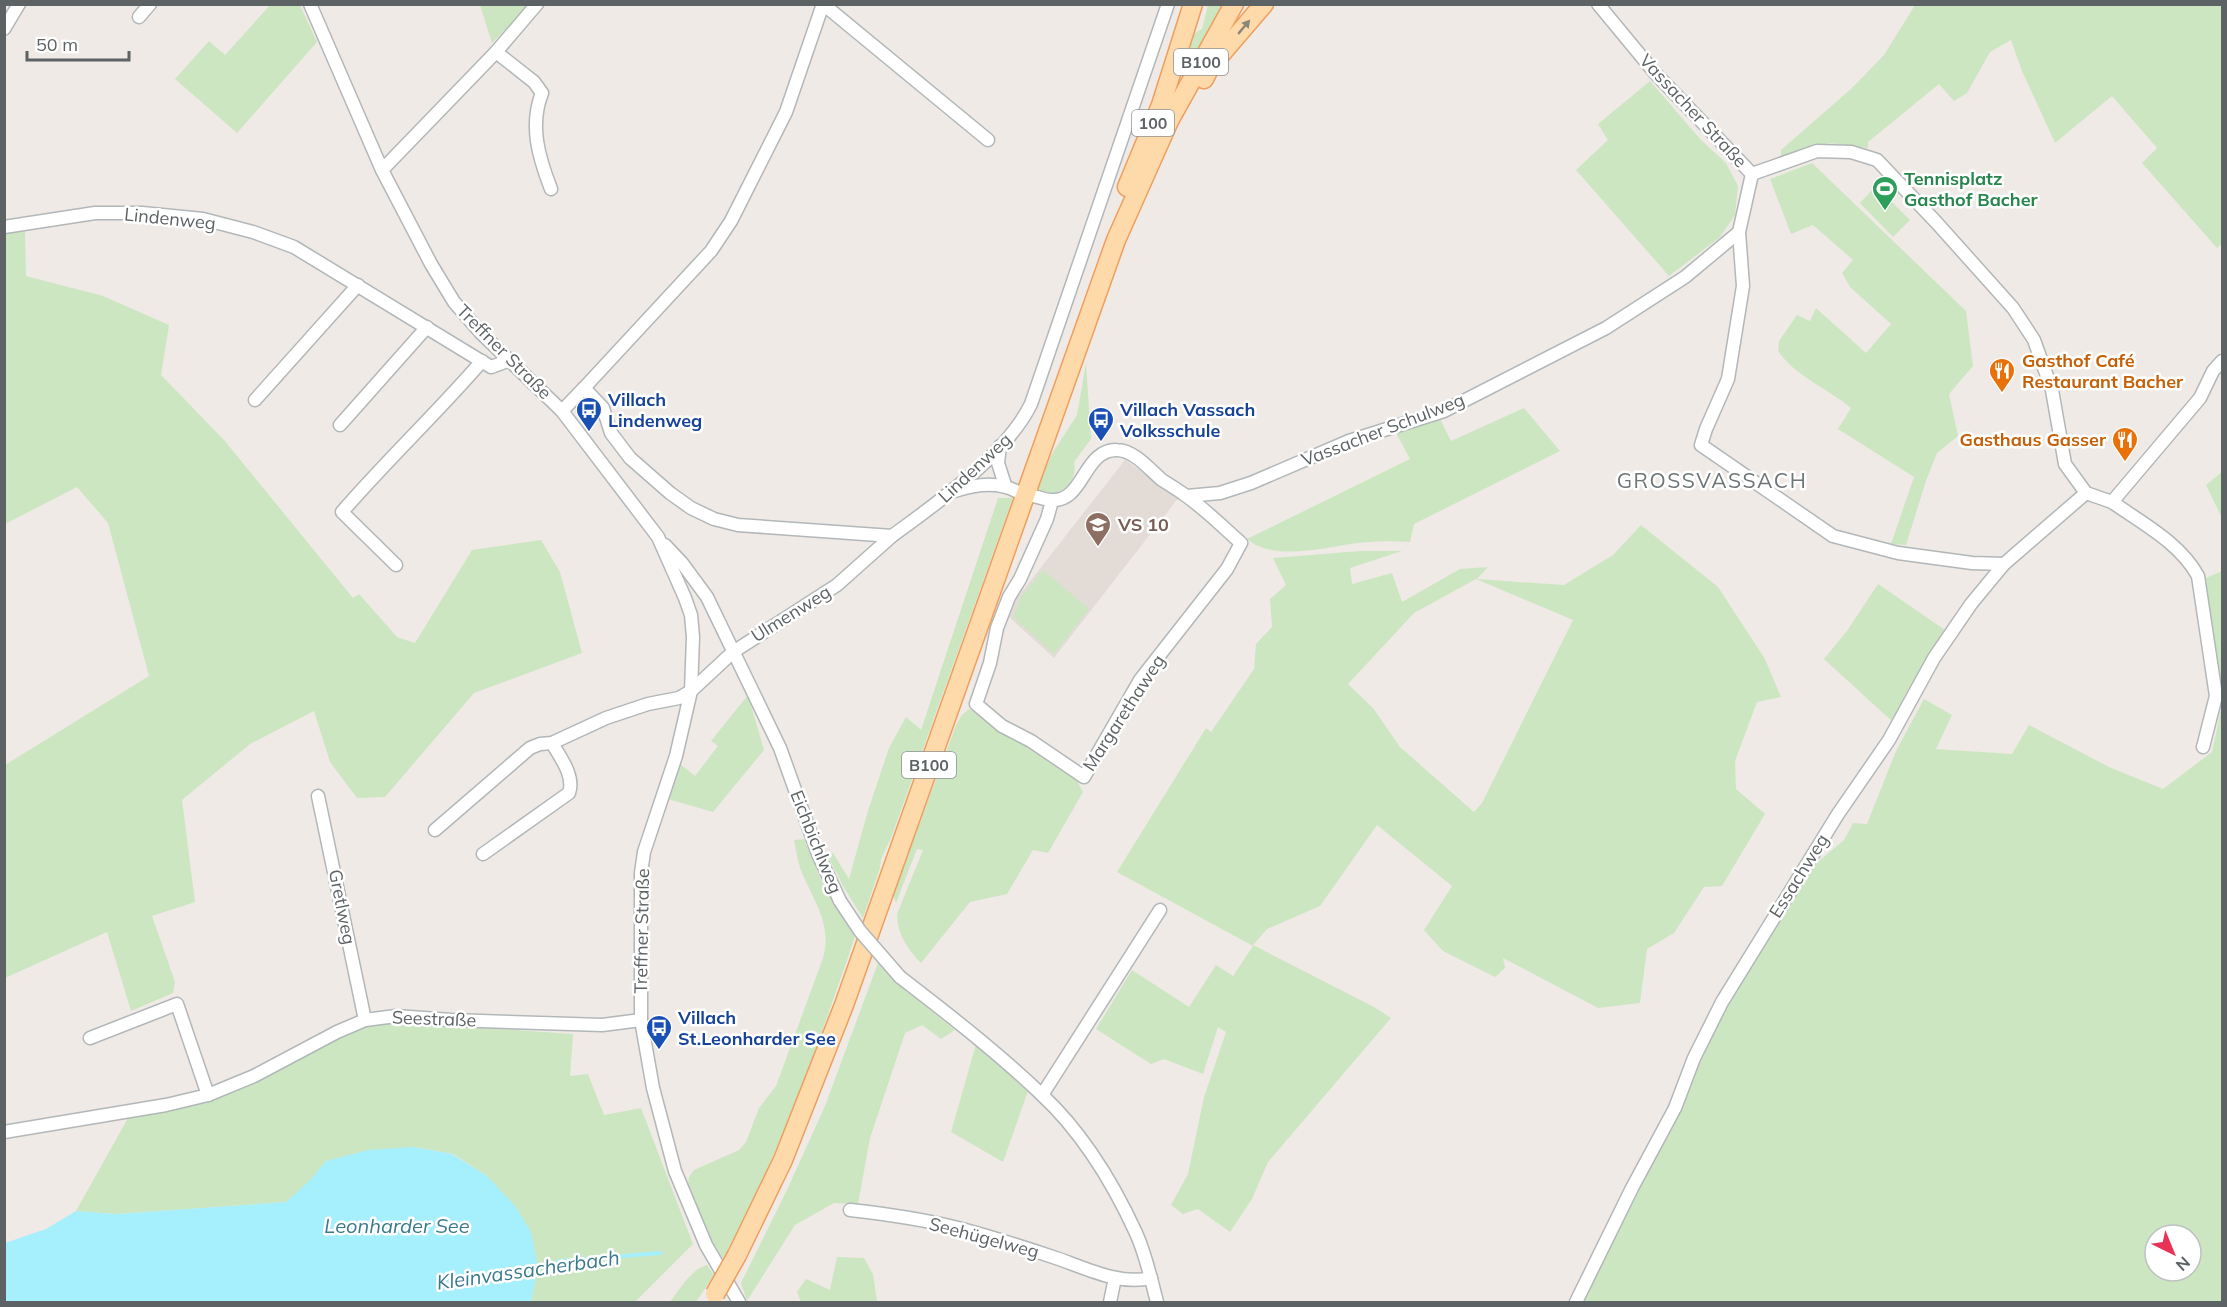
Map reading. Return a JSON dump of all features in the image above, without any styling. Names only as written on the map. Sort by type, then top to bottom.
[{"type":"main road","name":"100","points":[[1116,240],[1116,214],[1161,105],[1193,4]]},
{"type":"main road","name":"B100","points":[[712,1298],[737,1255],[783,1160],[844,1005],[1116,240],[1169,121],[1234,4]]},
{"type":"main road","name":"100","points":[[1169,121],[1189,105],[1210,67],[1264,4]]},
{"type":"street","points":[[4,29],[19,4]]},
{"type":"street","points":[[139,17],[150,4]]},
{"type":"street","name":"Treffner Straße","points":[[310,4],[382,170],[431,264],[454,302],[481,333],[562,411],[658,537],[691,615],[693,637],[691,691],[676,756],[643,862],[640,891],[641,1020],[653,1088],[675,1171],[706,1245],[739,1302]]},
{"type":"street","points":[[382,170],[496,52],[537,4]]},
{"type":"street","points":[[562,411],[711,251],[731,221],[786,112],[823,4],[988,140]]},
{"type":"street","name":"Lindenweg","points":[[892,536],[951,492],[1000,446],[1017,428],[1031,405],[1168,4]]},
{"type":"street","name":"Vassacher Straße","points":[[1598,4],[1655,73],[1752,174],[1817,151],[1851,152],[1877,160],[2013,308],[2034,340],[2052,390],[2065,464],[2086,493]]},
{"type":"street","points":[[496,52],[534,82],[542,93],[537,105],[535,132],[541,164],[551,189]]},
{"type":"street","points":[[1752,174],[1739,232],[1743,286],[1728,379],[1701,445],[1833,536],[1898,553],[1972,563],[2004,564]]},
{"type":"street","name":"Lindenweg","points":[[4,227],[95,213],[142,213],[203,219],[253,232],[294,247],[482,361]]},
{"type":"street","name":"Vassacher Schulweg","points":[[1186,496],[1230,490],[1349,441],[1444,411],[1606,328],[1685,278],[1739,232]]},
{"type":"street","points":[[255,400],[358,285]]},
{"type":"street","points":[[340,425],[427,327]]},
{"type":"street","points":[[396,565],[342,512],[482,361],[491,367],[510,360]]},
{"type":"street","points":[[2112,502],[2200,398],[2213,371],[2223,361]]},
{"type":"street","points":[[584,388],[603,408],[611,433],[630,458],[670,493],[714,519],[738,525],[892,536]]},
{"type":"street","points":[[951,492],[969,486],[1011,488],[998,463],[1000,446]]},
{"type":"street","points":[[1033,496],[1052,501],[1063,499],[1072,493],[1098,457],[1118,450],[1135,457],[1186,496]]},
{"type":"street","points":[[2086,493],[2112,502],[2176,549],[2190,563],[2198,576],[2216,696],[2203,747]]},
{"type":"street","name":"Essachweg","points":[[1576,1302],[1632,1188],[1675,1108],[1694,1058],[1722,1002],[1838,814],[1889,740],[1934,658],[1971,604],[2004,564],[2086,493]]},
{"type":"street","name":"Margarethaweg","points":[[1052,501],[1047,519],[1020,579],[1009,597],[997,628],[990,663],[976,704],[1002,726],[1031,741],[1084,777],[1140,680],[1227,569],[1241,543],[1186,496]]},
{"type":"street","name":"Ulmenweg","points":[[691,691],[733,652],[837,585],[892,536]]},
{"type":"street","name":"Eichbichlweg","points":[[658,537],[682,563],[707,597],[780,748],[818,854],[840,902],[877,953],[900,977],[956,1020],[1042,1095],[1086,1147],[1113,1189],[1136,1233],[1157,1302]]},
{"type":"street","points":[[435,830],[530,748],[552,743],[625,711],[679,698],[691,691]]},
{"type":"street","points":[[483,854],[568,793],[571,787],[570,779],[552,743]]},
{"type":"street","name":"Gretlweg","points":[[318,795],[365,1020]]},
{"type":"street","points":[[1042,1095],[1160,909]]},
{"type":"street","points":[[90,1038],[177,1004],[208,1095]]},
{"type":"street","name":"Seestraße","points":[[4,1132],[166,1105],[208,1095],[254,1076],[337,1032],[365,1020],[396,1016],[602,1025],[641,1020]]},
{"type":"street","name":"Seehügelweg","points":[[850,1210],[898,1216],[958,1228],[1115,1278],[1136,1281],[1151,1278]]},
{"type":"street","points":[[1110,1302],[1115,1278]]},
{"type":"shaded area","name":"VS 10","points":[[1125,460],[1179,497],[1054,658],[1009,617],[1017,598]]},
{"type":"green space","points":[[271,4],[300,5],[317,42],[237,133],[175,79],[209,41],[225,55]]},
{"type":"green space","points":[[480,5],[530,5],[492,43]]},
{"type":"green space","points":[[1208,5],[1224,5],[1189,64],[1184,64],[1182,59],[1191,35],[1202,29]]},
{"type":"green space","points":[[1915,5],[2222,5],[2222,243],[2217,248],[2142,163],[2157,148],[2112,96],[2055,143],[2022,71],[2011,40],[1990,52],[1967,93],[1954,101],[1939,84],[1868,142],[1868,148],[1829,143],[1781,157],[1781,150],[1852,88],[1884,55]]},
{"type":"green space","points":[[1650,81],[1701,140],[1726,163],[1738,186],[1735,215],[1720,237],[1669,276],[1576,170],[1608,140],[1598,124]]},
{"type":"green space","points":[[1812,163],[1966,311],[1973,366],[1949,394],[1958,436],[1937,453],[1906,545],[1891,544],[1914,477],[1838,429],[1851,408],[1793,368],[1778,351],[1779,341],[1797,315],[1810,321],[1816,308],[1866,353],[1891,324],[1850,287],[1842,273],[1853,260],[1813,225],[1791,234],[1770,179]]},
{"type":"green space","name":"Tennisplatz Gasthof Bacher","points":[[1876,186],[1910,220],[1893,237],[1860,203]]},
{"type":"green space","points":[[25,229],[26,276],[103,296],[169,325],[161,375],[224,440],[353,598],[359,594],[397,637],[415,643],[472,550],[541,540],[560,572],[582,653],[474,693],[385,797],[357,798],[330,762],[314,711],[250,744],[182,800],[195,902],[152,916],[175,982],[173,993],[131,1011],[107,932],[5,978],[5,765],[149,676],[108,523],[77,487],[5,524],[5,231]]},
{"type":"green space","points":[[1086,363],[1091,439],[1074,462],[1073,478],[1067,487],[1052,493],[1037,491],[1050,457],[1077,415]]},
{"type":"green space","points":[[1524,408],[1560,451],[1414,524],[1410,542],[1364,542],[1316,550],[1286,551],[1258,546],[1247,539],[1410,459],[1395,431],[1440,419],[1451,441]]},
{"type":"green space","points":[[2222,472],[2222,518],[2206,485]]},
{"type":"green space","points":[[998,498],[1013,498],[891,838],[881,859],[863,918],[828,856],[833,853],[849,879],[889,748],[906,717],[921,730]]},
{"type":"green space","points":[[1641,525],[1718,587],[1765,659],[1781,697],[1757,702],[1735,761],[1736,789],[1765,814],[1722,886],[1704,887],[1674,933],[1647,949],[1640,1003],[1598,1008],[1503,958],[1505,968],[1495,977],[1443,951],[1424,930],[1452,886],[1377,825],[1320,906],[1267,929],[1253,945],[1391,1018],[1268,1162],[1252,1199],[1230,1232],[1198,1209],[1183,1214],[1171,1205],[1188,1174],[1204,1097],[1226,1032],[1218,1027],[1203,1074],[1164,1059],[1151,1064],[1096,1029],[1132,970],[1189,1007],[1216,965],[1233,976],[1253,946],[1117,872],[1206,728],[1211,732],[1254,669],[1256,644],[1272,627],[1270,599],[1286,585],[1273,558],[1361,551],[1402,551],[1350,568],[1352,584],[1392,573],[1402,602],[1460,569],[1488,567],[1477,579],[1564,585],[1613,555]],"holes":[[[1476,579],[1573,620],[1482,803],[1474,812],[1400,747],[1373,708],[1348,684],[1414,613]]]},
{"type":"green space","points":[[1043,570],[1089,609],[1054,654],[1013,617],[1021,597]]},
{"type":"green space","points":[[2222,571],[2222,705],[2201,580]]},
{"type":"green space","points":[[1878,584],[1945,630],[1906,693],[1894,723],[1824,659],[1847,631]]},
{"type":"green space","points":[[748,695],[764,750],[713,812],[668,799],[680,764],[695,776],[718,746],[711,741]]},
{"type":"green space","points":[[1924,699],[1952,715],[1936,749],[2012,754],[2029,725],[2109,767],[2163,789],[2212,752],[2222,705],[2222,1302],[1581,1302],[1639,1183],[1686,1098],[1712,1031],[1763,939],[1807,871],[1844,840],[1853,823],[1867,824],[1896,751]]},
{"type":"green space","points":[[969,709],[1076,779],[1083,792],[1048,853],[1033,850],[1007,894],[970,902],[921,963],[904,940],[897,914],[923,850],[917,849],[896,903],[893,895],[956,725]]},
{"type":"green space","points":[[804,839],[825,889],[855,937],[812,1060],[780,1141],[723,1258],[716,1250],[688,1184],[689,1177],[694,1170],[739,1150],[746,1142],[759,1108],[776,1086],[823,958],[825,934],[823,922],[800,868],[794,840]]},
{"type":"green space","points":[[878,963],[895,982],[955,1030],[941,1039],[922,1025],[905,1033],[870,1138],[858,1204],[834,1203],[795,1225],[747,1301],[741,1283],[825,1106]]},
{"type":"green space","points":[[380,1022],[573,1034],[570,1076],[588,1074],[604,1115],[641,1108],[693,1244],[635,1302],[531,1302],[538,1268],[487,1176],[453,1154],[414,1147],[326,1161],[310,1181],[287,1202],[117,1214],[76,1211],[128,1118],[191,1104],[237,1090],[347,1034]]},
{"type":"green space","points":[[976,1044],[1028,1091],[1003,1162],[951,1132]]},
{"type":"green space","points":[[837,1257],[864,1258],[873,1274],[877,1302],[801,1302],[797,1292],[806,1279],[830,1290]]},
{"type":"green space","points":[[707,1265],[714,1275],[696,1302],[670,1302],[690,1275]]},
{"type":"water","name":"Leonharder See","points":[[414,1147],[452,1154],[487,1176],[515,1206],[531,1232],[538,1268],[531,1302],[5,1302],[5,1243],[46,1229],[76,1211],[117,1214],[286,1202],[326,1161],[368,1150]]},
{"type":"waterway","name":"Kleinvassacherbach","points":[[533,1269],[561,1261],[660,1253]]},
{"type":"place","name":"Tennisplatz Gasthof Bacher","points":[[1885,212]]},
{"type":"place","name":"Gasthof Café Restaurant Bacher","points":[[2002,394]]},
{"type":"place","name":"Villach Lindenweg","points":[[589,433]]},
{"type":"place","name":"Villach Vassach Volksschule","points":[[1101,443]]},
{"type":"place","name":"Gasthaus Gasser","points":[[2125,463]]},
{"type":"place","name":"VS 10","points":[[1098,548]]},
{"type":"place","name":"Villach St.Leonharder See","points":[[659,1051]]},
{"type":"district","name":"GROSSVASSACH","points":[[1712,481]]}]
